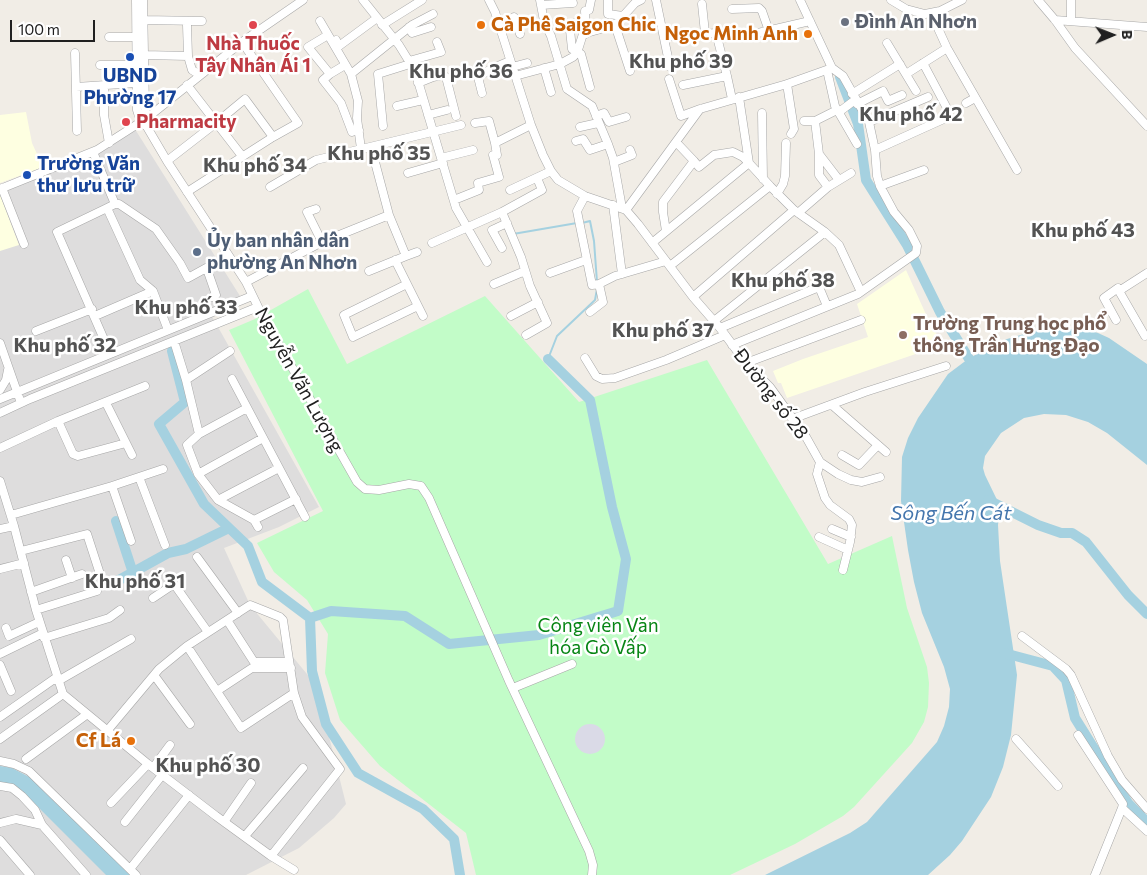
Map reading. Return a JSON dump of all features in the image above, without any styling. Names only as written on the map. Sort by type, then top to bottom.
[{"type":"street","name":"Nguyễn Văn Lượng","points":[[136,0],[137,110],[166,161],[246,282],[258,307],[357,482],[365,489],[379,490],[409,484],[421,486],[429,498],[511,685]]},
{"type":"street","name":"Nguyễn Văn Lượng","points":[[143,0],[145,122]]},
{"type":"street","points":[[363,0],[410,62],[454,200],[487,262]]},
{"type":"street","points":[[382,25],[422,0]]},
{"type":"street","points":[[489,0],[531,125],[551,171],[558,180],[585,196],[624,209]]},
{"type":"street","points":[[586,34],[585,10],[589,10],[591,0]]},
{"type":"street","points":[[608,0],[608,14],[623,16]]},
{"type":"street","points":[[515,76],[560,64],[577,53],[583,34],[615,25],[635,3],[641,0]]},
{"type":"street","points":[[656,0],[670,68]]},
{"type":"street","points":[[800,0],[829,69],[838,111],[857,144]]},
{"type":"street","points":[[891,0],[920,14],[940,11],[962,0]]},
{"type":"street","points":[[1038,0],[1075,48],[1147,126]]},
{"type":"street","points":[[1071,0],[1071,21]]},
{"type":"street","points":[[24,244],[1,189],[93,152],[145,122],[187,85],[299,1]]},
{"type":"street","points":[[573,3],[541,2],[544,21],[567,89],[592,106],[614,162],[624,209]]},
{"type":"street","points":[[702,4],[704,33]]},
{"type":"street","points":[[732,9],[758,8],[762,12],[769,31]]},
{"type":"street","points":[[931,13],[975,98],[1017,170]]},
{"type":"street","points":[[351,74],[409,27],[433,14]]},
{"type":"street","points":[[320,21],[340,46],[377,18]]},
{"type":"street","points":[[143,20],[202,21]]},
{"type":"street","points":[[500,29],[515,20],[520,34]]},
{"type":"street","points":[[1055,20],[1147,27]]},
{"type":"street","points":[[745,36],[810,21]]},
{"type":"street","points":[[575,23],[570,30],[572,49],[581,54],[590,86]]},
{"type":"street","points":[[187,25],[188,56],[192,70],[200,75]]},
{"type":"street","points":[[615,25],[630,71]]},
{"type":"street","points":[[409,27],[412,33],[432,27]]},
{"type":"street","points":[[664,36],[716,32],[726,76],[736,98],[749,163]]},
{"type":"street","points":[[330,34],[351,74],[358,101],[361,149]]},
{"type":"street","points":[[330,34],[308,47],[330,74]]},
{"type":"street","points":[[109,37],[136,37]]},
{"type":"street","points":[[187,192],[242,156],[298,123],[242,42]]},
{"type":"street","points":[[384,126],[378,74],[441,52],[437,42]]},
{"type":"street","points":[[887,43],[916,90]]},
{"type":"street","points":[[906,74],[948,48]]},
{"type":"street","points":[[75,53],[76,131]]},
{"type":"street","points":[[144,55],[188,56]]},
{"type":"street","points":[[482,93],[478,77],[491,69],[511,64],[527,63]]},
{"type":"street","points":[[875,150],[948,115],[923,63]]},
{"type":"street","points":[[804,121],[815,121],[838,111],[900,64]]},
{"type":"street","points":[[100,65],[136,65]]},
{"type":"street","points":[[345,65],[323,80],[341,102],[352,132],[359,130]]},
{"type":"street","points":[[544,68],[551,92]]},
{"type":"street","points":[[669,79],[681,116],[829,69],[843,76],[853,101],[868,122],[875,150],[877,176],[880,186],[894,212],[909,230],[917,246],[916,253],[861,292],[732,345]]},
{"type":"street","points":[[418,83],[432,77],[443,75],[446,77],[456,116]]},
{"type":"street","points":[[684,85],[726,76]]},
{"type":"street","points":[[76,87],[136,82]]},
{"type":"street","points":[[786,84],[794,122],[794,129],[791,134]]},
{"type":"street","points":[[104,85],[104,115],[109,143]]},
{"type":"street","points":[[187,85],[242,156]]},
{"type":"street","points":[[853,101],[883,91],[888,101],[902,95]]},
{"type":"street","points":[[868,122],[928,97]]},
{"type":"street","points":[[966,103],[975,98]]},
{"type":"street","points":[[166,161],[216,124],[245,99],[273,137]]},
{"type":"street","points":[[397,106],[423,100]]},
{"type":"street","points":[[624,209],[700,109]]},
{"type":"street","points":[[428,115],[447,110]]},
{"type":"street","points":[[580,127],[597,119],[604,113],[609,122],[626,117]]},
{"type":"street","points":[[762,113],[763,179]]},
{"type":"street","points":[[454,200],[480,190],[478,183],[498,177],[493,156],[497,155],[495,143],[488,120],[476,123]]},
{"type":"street","points":[[815,121],[820,175],[828,188]]},
{"type":"street","points":[[270,187],[316,160],[461,125]]},
{"type":"street","points":[[495,143],[531,125]]},
{"type":"street","points":[[576,141],[583,139],[590,150],[608,144]]},
{"type":"street","points":[[676,142],[699,167],[714,155],[732,152],[743,156],[796,212],[825,232],[839,245],[861,292]]},
{"type":"street","points":[[778,194],[785,176],[786,143]]},
{"type":"street","points":[[371,147],[389,215],[406,256]]},
{"type":"street","points":[[408,173],[473,150]]},
{"type":"street","points":[[614,162],[632,155],[630,150]]},
{"type":"street","points":[[93,152],[115,204]]},
{"type":"street","points":[[819,154],[839,180]]},
{"type":"street","points":[[666,231],[662,212],[663,202],[694,162]]},
{"type":"street","points":[[652,243],[749,163]]},
{"type":"street","points":[[880,186],[924,170]]},
{"type":"street","points":[[510,190],[551,171]]},
{"type":"street","points":[[693,297],[796,212],[851,173]]},
{"type":"street","points":[[432,243],[502,212],[542,190],[537,178]]},
{"type":"street","points":[[596,284],[622,274],[668,263],[770,186]]},
{"type":"street","points":[[585,196],[577,211],[586,260],[602,302],[590,312]]},
{"type":"street","points":[[110,353],[57,232],[118,204],[156,229],[180,263],[188,278],[228,256]]},
{"type":"street","points":[[613,205],[622,274]]},
{"type":"street","points":[[107,208],[140,280],[153,291],[168,330]]},
{"type":"street","points":[[316,208],[307,212],[322,242]]},
{"type":"street","name":"Đường số 28","points":[[624,209],[746,364],[770,387],[806,437],[820,462],[851,480],[862,482],[880,477]]},
{"type":"street","points":[[502,212],[530,286],[547,324],[526,335]]},
{"type":"street","points":[[246,282],[322,242],[389,215]]},
{"type":"street","points":[[502,248],[492,230],[507,223]]},
{"type":"street","points":[[714,321],[825,232]]},
{"type":"street","points":[[369,271],[417,252]]},
{"type":"street","points":[[395,260],[423,316]]},
{"type":"street","points":[[550,274],[586,260]]},
{"type":"street","points":[[207,269],[216,294],[212,296]]},
{"type":"street","points":[[494,284],[525,271]]},
{"type":"street","points":[[1120,291],[1147,273]]},
{"type":"street","points":[[407,284],[344,315],[353,336],[418,306]]},
{"type":"street","points":[[585,358],[596,376],[602,379],[615,378],[666,360],[819,288],[827,306]]},
{"type":"street","points":[[1116,320],[1104,298],[1118,288],[1144,336]]},
{"type":"street","points":[[36,331],[153,291]]},
{"type":"street","points":[[0,399],[252,296]]},
{"type":"street","points":[[511,316],[538,302]]},
{"type":"street","points":[[0,413],[258,307]]},
{"type":"street","points":[[746,364],[861,320]]},
{"type":"street","points":[[174,341],[200,434]]},
{"type":"street","points":[[0,343],[21,403]]},
{"type":"street","points":[[186,380],[230,351]]},
{"type":"street","points":[[0,390],[8,376],[7,363]]},
{"type":"street","points":[[792,419],[946,366]]},
{"type":"street","points":[[232,379],[305,517]]},
{"type":"street","points":[[0,448],[58,421],[146,386]]},
{"type":"street","points":[[106,403],[132,455]]},
{"type":"street","points":[[832,405],[886,452]]},
{"type":"street","points":[[247,408],[200,434],[187,445],[198,474],[218,500],[256,523],[296,499]]},
{"type":"street","points":[[58,421],[73,454],[78,456],[126,444]]},
{"type":"street","points":[[198,474],[263,438]]},
{"type":"street","points":[[842,455],[859,464],[878,445]]},
{"type":"street","points":[[820,462],[817,474],[820,487],[830,506],[849,519],[852,525],[843,570]]},
{"type":"street","points":[[218,500],[279,468]]},
{"type":"street","points":[[0,512],[10,512],[112,486],[163,469]]},
{"type":"street","points":[[139,477],[165,545]]},
{"type":"street","points":[[0,481],[21,551],[39,622],[63,694],[151,766],[224,822],[294,870]]},
{"type":"street","points":[[112,486],[131,541]]},
{"type":"street","points":[[0,529],[14,526]]},
{"type":"street","points":[[832,529],[851,537]]},
{"type":"street","points":[[21,551],[87,534],[100,574]]},
{"type":"street","points":[[819,537],[848,550]]},
{"type":"street","points":[[197,557],[238,613]]},
{"type":"street","points":[[66,560],[72,578]]},
{"type":"street","points":[[0,569],[24,563]]},
{"type":"street","points":[[31,592],[82,574]]},
{"type":"street","points":[[153,598],[174,584],[208,632]]},
{"type":"street","points":[[36,610],[97,590]]},
{"type":"street","points":[[107,731],[159,668],[208,632],[250,605],[280,616],[283,620],[294,693],[302,716],[340,767],[271,856]]},
{"type":"street","points":[[0,654],[44,636],[109,618],[120,610]]},
{"type":"street","points":[[227,620],[253,665]]},
{"type":"street","points":[[6,628],[9,636],[39,622]]},
{"type":"street","points":[[1022,636],[1066,669],[1071,675],[1108,756],[1122,780],[1147,809]]},
{"type":"street","points":[[0,717],[58,679],[131,639]]},
{"type":"street","points":[[187,646],[241,728],[294,693]]},
{"type":"street","points":[[572,664],[511,685],[589,851],[593,865],[592,875]]},
{"type":"street","points":[[0,665],[11,691]]},
{"type":"street","points":[[217,691],[253,665],[290,665]]},
{"type":"street","points":[[154,675],[190,724]]},
{"type":"street","points":[[0,739],[63,694]]},
{"type":"street","points":[[26,758],[86,714]]},
{"type":"street","points":[[1078,735],[1123,804],[1096,875]]},
{"type":"street","points":[[1016,739],[1058,786]]},
{"type":"street","points":[[111,803],[151,766],[170,744]]},
{"type":"street","points":[[0,762],[14,764],[29,770],[133,872],[190,795]]},
{"type":"street","points":[[245,836],[303,768]]},
{"type":"street","points":[[124,822],[163,774]]},
{"type":"street","points":[[224,822],[251,783]]},
{"type":"street","points":[[0,786],[12,788],[36,810],[42,825],[85,875]]},
{"type":"street","points":[[1122,808],[1147,831]]},
{"type":"street","points":[[0,824],[16,819],[42,825]]},
{"type":"street","points":[[0,840],[30,875]]},
{"type":"shaded area","points":[[26,112],[32,143],[43,167],[0,183],[0,115]]},
{"type":"shaded area","points":[[133,126],[240,296],[209,311],[319,507],[279,527],[224,548],[250,605],[316,685],[346,804],[334,818],[299,848],[246,875],[0,875],[0,189],[97,149]]},
{"type":"shaded area","points":[[0,195],[19,245],[0,251]]},
{"type":"shaded area","name":"Trường Trung học phổ thông Trần Hưng Đạo","points":[[906,270],[933,330],[942,345],[787,398],[781,383],[778,383],[773,371],[868,337],[857,304]]},
{"type":"shaded area","points":[[590,724],[601,728],[605,739],[601,750],[590,754],[579,750],[575,739],[579,728]]},
{"type":"green space","name":"Công viên Văn hóa Gò Vấp","points":[[308,289],[347,364],[485,296],[579,402],[707,360],[828,564],[892,536],[907,608],[927,667],[929,683],[928,707],[924,722],[912,743],[854,807],[843,816],[795,844],[730,875],[476,875],[466,833],[380,766],[340,720],[325,673],[328,634],[307,600],[274,572],[257,543],[323,511],[229,330],[255,319]]},
{"type":"water","name":"Sông Bến Cát","points":[[1058,328],[1087,330],[1098,333],[1109,338],[1147,364],[1147,465],[1107,433],[1088,422],[1066,415],[1044,414],[1024,418],[1001,433],[985,456],[983,468],[985,475],[1000,506],[998,525],[1000,561],[1017,675],[1011,735],[1003,767],[991,797],[962,841],[928,875],[765,875],[850,833],[867,822],[937,742],[949,707],[950,689],[944,667],[922,613],[914,582],[901,501],[902,457],[908,438],[918,418],[948,374],[983,350],[1007,339],[1034,331]]},
{"type":"water","points":[[0,766],[12,768],[33,779],[130,875],[106,875],[30,799],[10,784],[0,782]]},
{"type":"waterway","points":[[840,77],[858,124],[866,180],[907,245],[940,312],[976,370]]},
{"type":"waterway","points":[[582,223],[590,221],[594,241],[597,282]]},
{"type":"waterway","points":[[513,234],[577,223]]},
{"type":"waterway","points":[[548,359],[557,336],[595,300],[597,289]]},
{"type":"waterway","points":[[172,351],[185,402],[159,424],[204,504],[248,546],[262,582],[310,618]]},
{"type":"waterway","points":[[460,875],[454,839],[423,809],[358,773],[326,724],[312,671],[310,618],[331,611],[405,616],[449,644],[539,635],[618,611],[626,559],[612,507],[590,400],[548,359]]},
{"type":"waterway","points":[[988,500],[1038,525],[1061,533],[1072,533],[1086,542],[1128,595],[1147,614]]},
{"type":"waterway","points":[[116,521],[133,573]]},
{"type":"waterway","points":[[110,585],[168,553],[186,549],[229,528]]},
{"type":"waterway","points":[[1004,653],[1053,666],[1066,680],[1075,718],[1128,803],[1147,822]]},
{"type":"place","name":"Đình An Nhơn","points":[[845,22]]},
{"type":"place","name":"Nhà Thuốc Tây Nhân Ái 1","points":[[253,25]]},
{"type":"place","name":"Cà Phê Saigon Chic","points":[[481,25]]},
{"type":"place","name":"Ngọc Minh Anh","points":[[808,34]]},
{"type":"place","name":"UBND Phường 17","points":[[130,57]]},
{"type":"place","name":"Pharmacity","points":[[126,122]]},
{"type":"place","name":"Trường Văn thư lưu trữ","points":[[27,175]]},
{"type":"place","name":"Ủy ban nhân dân phường An Nhơn","points":[[197,252]]},
{"type":"place","name":"Trường Trung học phổ thông Trần Hưng Đạo","points":[[903,335]]},
{"type":"place","name":"Cf Lá","points":[[131,741]]},
{"type":"district","name":"Khu phố 39","points":[[681,61]]},
{"type":"district","name":"Khu phố 36","points":[[461,71]]},
{"type":"district","name":"Khu phố 42","points":[[911,114]]},
{"type":"district","name":"Khu phố 35","points":[[379,153]]},
{"type":"district","name":"Khu phố 34","points":[[255,165]]},
{"type":"district","name":"Khu phố 43","points":[[1083,230]]},
{"type":"district","name":"Khu phố 38","points":[[783,280]]},
{"type":"district","name":"Khu phố 33","points":[[186,307]]},
{"type":"district","name":"Khu phố 37","points":[[663,330]]},
{"type":"district","name":"Khu phố 32","points":[[65,345]]},
{"type":"district","name":"Khu phố 31","points":[[135,581]]},
{"type":"district","name":"Khu phố 30","points":[[208,765]]}]
